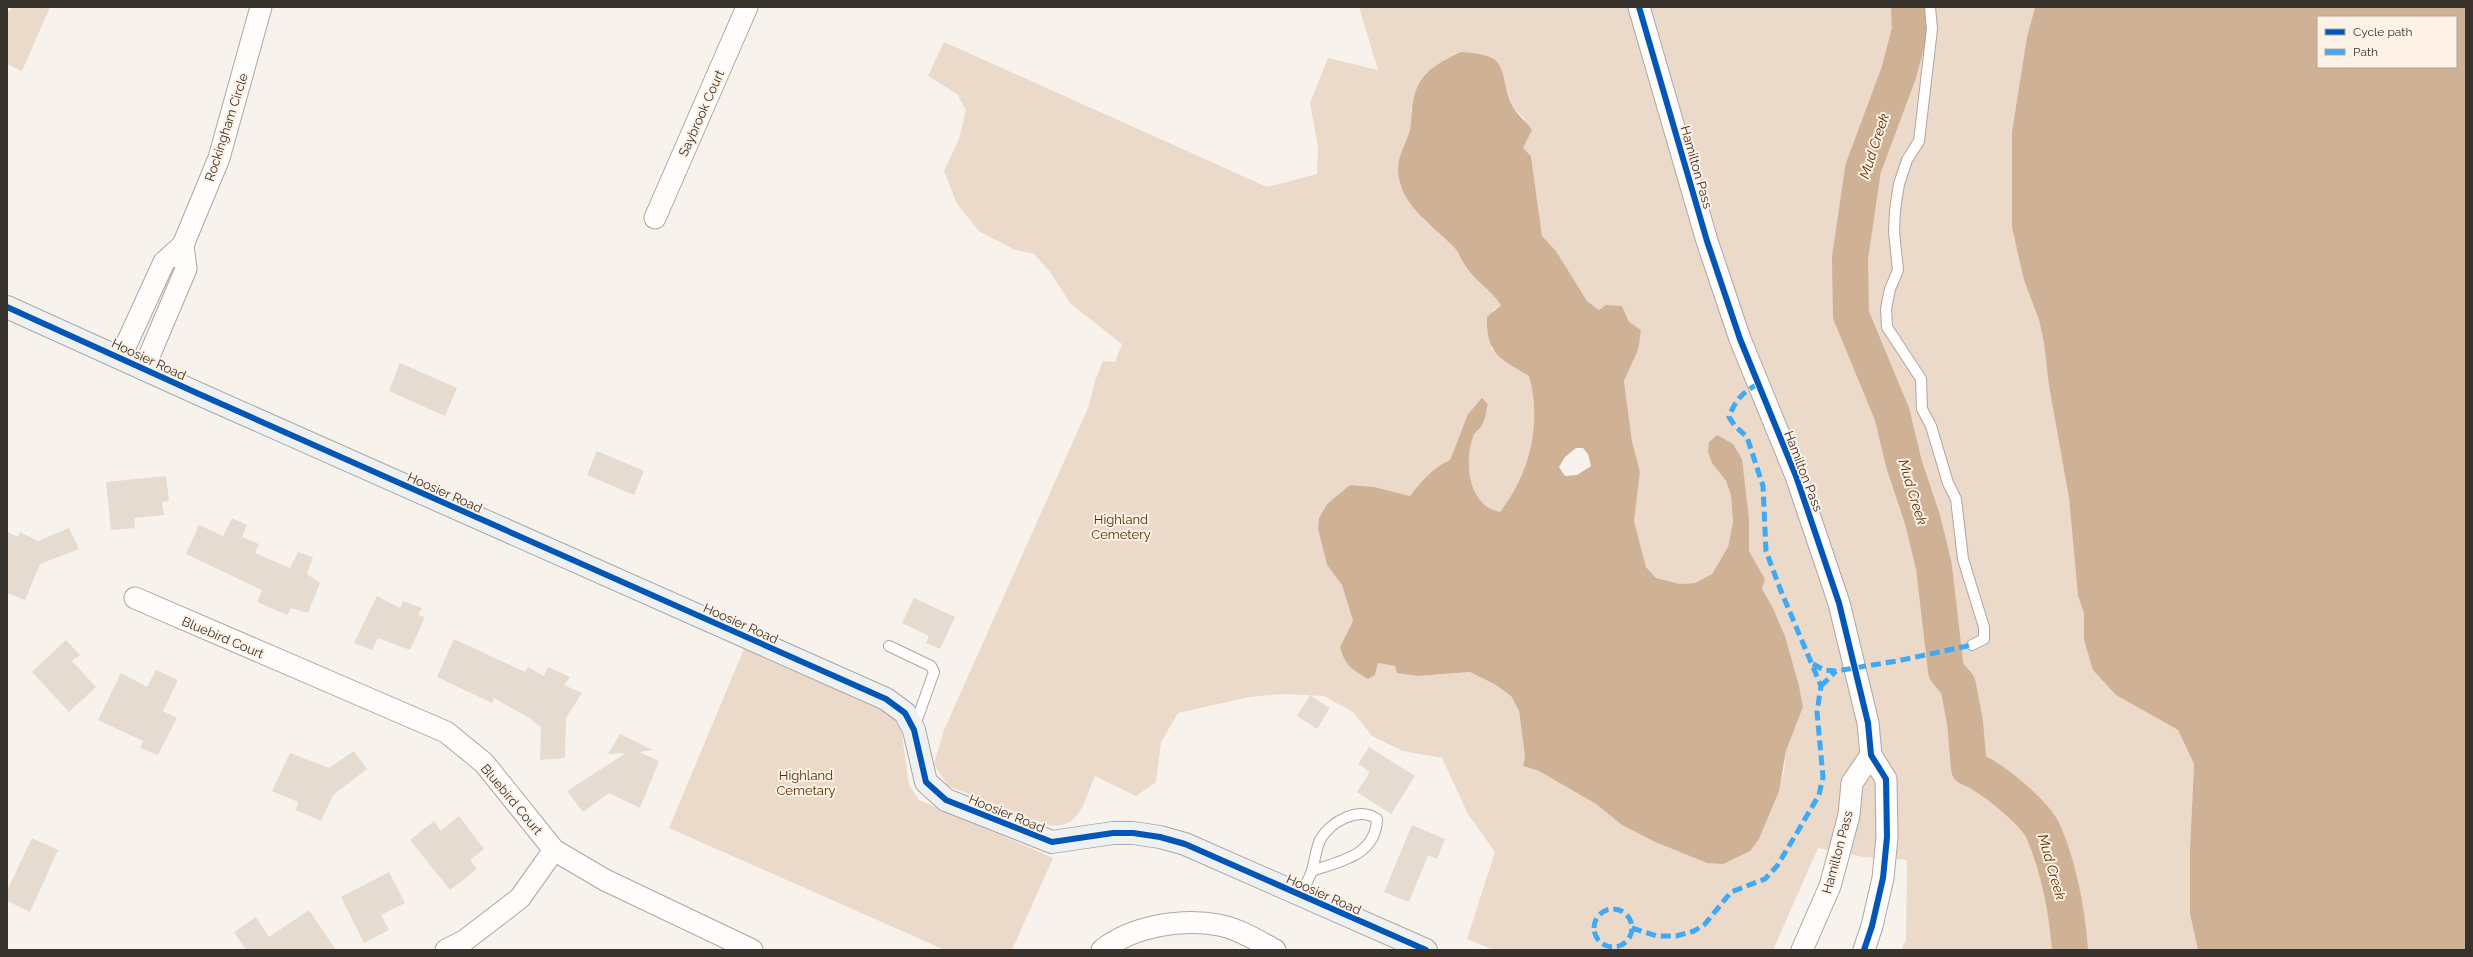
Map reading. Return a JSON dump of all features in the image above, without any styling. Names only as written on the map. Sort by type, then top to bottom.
[{"type":"street","name":"Rockingham Circle","points":[[120,358],[164,262],[183,245],[219,158],[261,7]]},
{"type":"street","name":"Saybrook Court","points":[[655,218],[747,7]]},
{"type":"street","name":"Hamilton Pass","points":[[1642,8],[1707,241],[1740,339],[1796,476],[1839,603],[1868,723],[1871,755],[1886,779],[1887,837],[1883,878],[1872,926],[1864,950]]},
{"type":"street","name":"Rockingham Circle","points":[[144,368],[186,269],[183,245]]},
{"type":"street","name":"Hoosier Road","points":[[7,307],[886,699],[905,713],[914,730],[926,782],[946,800],[1052,842],[1113,833],[1160,836],[1185,844],[1426,950]]},
{"type":"street","name":"Bluebird Court","points":[[135,598],[446,732],[484,763],[554,850],[605,880],[752,950]]},
{"type":"street","name":"Hamilton Pass","points":[[1802,950],[1834,872],[1849,815],[1852,783],[1871,755]]},
{"type":"street","points":[[446,950],[464,941],[520,898],[554,850]]},
{"type":"street","points":[[1102,950],[1112,943],[1138,931],[1168,925],[1195,923],[1220,926],[1251,937],[1275,950]]},
{"type":"lane","points":[[1930,7],[1932,29],[1918,141],[1907,160],[1899,184],[1894,232],[1898,270],[1890,289],[1886,309],[1887,327],[1921,380],[1922,409],[1931,426],[1948,483],[1956,500],[1963,559],[1984,627],[1984,639],[1972,645]]},
{"type":"lane","points":[[889,646],[931,666],[934,672],[914,730]]},
{"type":"lane","points":[[1300,895],[1312,871],[1321,839],[1333,826],[1358,812],[1369,813],[1377,819],[1376,832],[1370,844],[1357,854],[1312,871]]},
{"type":"green space","points":[[12,7],[50,7],[22,71],[7,64],[7,13]]},
{"type":"green space","name":"Highland Cemetery","points":[[1359,7],[2035,7],[2027,37],[2012,131],[2024,280],[2039,320],[2044,343],[2049,386],[2069,498],[2078,596],[2084,613],[2084,640],[2116,695],[2178,730],[2194,764],[2190,849],[2190,914],[2198,950],[1901,950],[1906,940],[1907,860],[1864,857],[1818,848],[1773,950],[1494,950],[1467,939],[1495,852],[1468,814],[1442,758],[1403,751],[1372,736],[1353,712],[1324,696],[1283,694],[1249,697],[1178,713],[1161,742],[1156,782],[1136,796],[1095,776],[1080,811],[1068,823],[1048,825],[948,786],[934,764],[944,730],[1088,408],[1095,381],[1103,361],[1115,362],[1122,344],[1071,304],[1050,272],[1034,254],[1013,249],[979,231],[957,204],[944,171],[959,139],[966,110],[957,94],[928,76],[944,42],[1267,187],[1317,174],[1318,147],[1310,103],[1328,58],[1378,70]],"holes":[[[1507,89],[1513,107],[1525,119],[1523,148],[1531,156],[1542,236],[1556,251],[1587,301],[1599,310],[1622,306],[1638,350],[1624,381],[1632,441],[1640,472],[1634,521],[1646,567],[1656,578],[1680,584],[1695,583],[1712,574],[1728,547],[1733,522],[1731,495],[1726,481],[1712,463],[1709,442],[1717,435],[1749,519],[1749,551],[1765,579],[1762,589],[1772,606],[1785,636],[1803,707],[1786,751],[1784,772],[1759,839],[1707,863],[1655,842],[1622,825],[1596,804],[1539,771],[1523,766],[1525,757],[1519,711],[1511,696],[1496,685],[1470,672],[1418,676],[1397,673],[1396,666],[1378,663],[1375,675],[1368,679],[1347,663],[1340,647],[1353,621],[1342,585],[1327,565],[1318,529],[1319,518],[1327,504],[1350,485],[1410,496],[1428,475],[1450,460],[1468,414],[1482,399],[1488,404],[1485,418],[1481,427],[1474,435],[1470,448],[1469,459],[1471,482],[1481,501],[1489,508],[1500,512],[1519,481],[1526,464],[1531,447],[1533,430],[1533,394],[1529,376],[1491,349],[1493,310],[1501,305],[1495,296],[1466,268],[1455,247],[1424,220],[1400,185],[1398,168],[1411,125],[1411,108]]]},
{"type":"green space","name":"Highland Cemetary","points":[[744,649],[892,713],[898,719],[901,728],[909,785],[919,800],[1053,858],[1012,950],[945,950],[669,828]]},
{"type":"shaded area","points":[[2035,7],[2466,7],[2466,950],[2198,950],[2190,914],[2190,849],[2194,764],[2178,730],[2116,695],[2093,670],[2084,640],[2084,613],[2078,596],[2069,498],[2049,386],[2044,343],[2039,320],[2024,280],[2012,227],[2012,131],[2027,37]]},
{"type":"shaded area","points":[[1461,52],[1477,54],[1488,56],[1496,61],[1500,66],[1512,105],[1516,112],[1532,130],[1523,148],[1531,156],[1542,236],[1556,251],[1587,301],[1599,310],[1606,305],[1622,306],[1629,322],[1641,330],[1638,350],[1624,381],[1632,441],[1640,472],[1634,521],[1646,567],[1656,578],[1680,584],[1695,583],[1712,574],[1728,547],[1733,522],[1731,495],[1726,481],[1712,463],[1708,452],[1709,442],[1717,435],[1733,444],[1742,459],[1749,519],[1749,551],[1765,579],[1762,589],[1772,606],[1785,636],[1799,686],[1803,707],[1786,751],[1779,791],[1759,839],[1750,851],[1723,864],[1707,863],[1655,842],[1622,825],[1596,804],[1539,771],[1523,766],[1525,757],[1519,711],[1511,696],[1496,685],[1470,672],[1418,676],[1397,673],[1395,666],[1378,663],[1375,675],[1368,679],[1350,666],[1344,659],[1340,647],[1353,621],[1342,585],[1327,565],[1318,529],[1319,518],[1327,504],[1350,485],[1374,487],[1410,496],[1428,475],[1450,460],[1468,414],[1482,398],[1488,404],[1483,423],[1473,437],[1470,447],[1469,470],[1471,482],[1475,492],[1481,501],[1489,508],[1500,512],[1519,481],[1531,447],[1534,412],[1533,394],[1529,376],[1503,360],[1492,347],[1489,339],[1487,317],[1501,305],[1470,272],[1453,246],[1426,221],[1410,203],[1400,181],[1398,169],[1402,151],[1409,134],[1414,96],[1422,78],[1429,71],[1448,58]],"holes":[[[1576,448],[1583,448],[1588,454],[1591,466],[1577,475],[1565,476],[1559,467],[1565,457]]]},
{"type":"building","points":[[400,363],[457,388],[445,416],[389,391]]},
{"type":"building","points":[[597,451],[644,471],[634,495],[587,475]]},
{"type":"building","points":[[166,476],[169,501],[162,502],[164,515],[134,518],[135,528],[111,530],[106,482]]},
{"type":"building","points":[[232,518],[247,525],[242,537],[259,544],[255,553],[290,568],[298,552],[313,557],[307,574],[320,583],[308,613],[291,608],[287,615],[257,602],[262,590],[186,554],[199,525],[223,536]]},
{"type":"building","points":[[69,528],[79,549],[40,564],[25,600],[7,593],[7,532],[18,537],[20,532],[38,541]]},
{"type":"building","points":[[377,596],[400,608],[403,601],[422,608],[418,615],[425,617],[410,650],[378,638],[372,650],[354,643]]},
{"type":"building","points":[[914,598],[955,617],[940,649],[926,643],[929,636],[902,623]]},
{"type":"building","points":[[454,639],[525,672],[528,667],[544,676],[548,667],[570,677],[564,685],[582,693],[566,718],[565,758],[540,760],[541,727],[531,719],[494,698],[492,703],[437,677]]},
{"type":"building","points":[[66,640],[80,655],[72,661],[96,687],[69,712],[32,672]]},
{"type":"building","points":[[156,670],[178,680],[163,711],[177,718],[158,755],[140,748],[143,741],[98,720],[121,673],[147,687]]},
{"type":"building","points":[[1310,695],[1330,708],[1317,729],[1297,716]]},
{"type":"building","points":[[620,734],[653,750],[639,752],[659,761],[640,808],[609,793],[583,812],[567,791],[626,753],[608,754]]},
{"type":"building","points":[[1369,747],[1415,776],[1391,814],[1357,792],[1370,772],[1358,764]]},
{"type":"building","points":[[354,751],[367,769],[333,795],[321,821],[296,810],[298,802],[272,791],[290,753],[329,768]]},
{"type":"building","points":[[459,816],[484,849],[470,860],[477,869],[450,890],[410,840],[434,821],[441,831]]},
{"type":"building","points":[[1412,825],[1445,839],[1437,859],[1428,855],[1409,902],[1384,892]]},
{"type":"building","points":[[32,838],[58,850],[30,912],[7,901],[7,891]]},
{"type":"building","points":[[389,872],[405,903],[381,915],[389,930],[364,943],[341,897]]},
{"type":"building","points":[[309,910],[336,950],[246,950],[234,932],[256,917],[269,937]]},
{"type":"waterway","name":"Mud Creek","points":[[1909,7],[1910,30],[1899,72],[1863,169],[1850,258],[1851,315],[1892,414],[1904,464],[1923,521],[1934,567],[1946,671],[1958,685],[1965,722],[1969,768],[1978,772],[2011,796],[2032,816],[2044,833],[2054,861],[2062,891],[2070,950]]},
{"type":"marked path","points":[[1632,928],[1657,936],[1676,936],[1694,931],[1705,924],[1731,892],[1765,879],[1777,866],[1819,795],[1823,777],[1817,712],[1821,686],[1781,591],[1766,551],[1763,486],[1747,437],[1735,426],[1729,417],[1740,397],[1758,384]]},
{"type":"marked path","points":[[1813,664],[1824,670],[1836,671],[1897,661],[1972,645]]},
{"type":"marked path","points":[[1821,686],[1836,671]]},
{"type":"marked path","points":[[1613,909],[1623,912],[1629,918],[1632,928],[1629,938],[1623,944],[1613,947],[1603,944],[1597,938],[1594,928],[1597,918],[1603,912],[1613,909]]},
{"type":"cycle path","points":[[1639,7],[1707,241],[1740,339],[1796,476],[1839,603],[1868,723],[1871,755],[1886,779],[1887,837],[1883,878],[1872,926],[1864,950]]},
{"type":"cycle path","points":[[7,307],[199,394],[886,699],[905,713],[914,730],[926,782],[946,800],[1052,842],[1113,833],[1133,833],[1160,837],[1185,844],[1426,950]]}]
